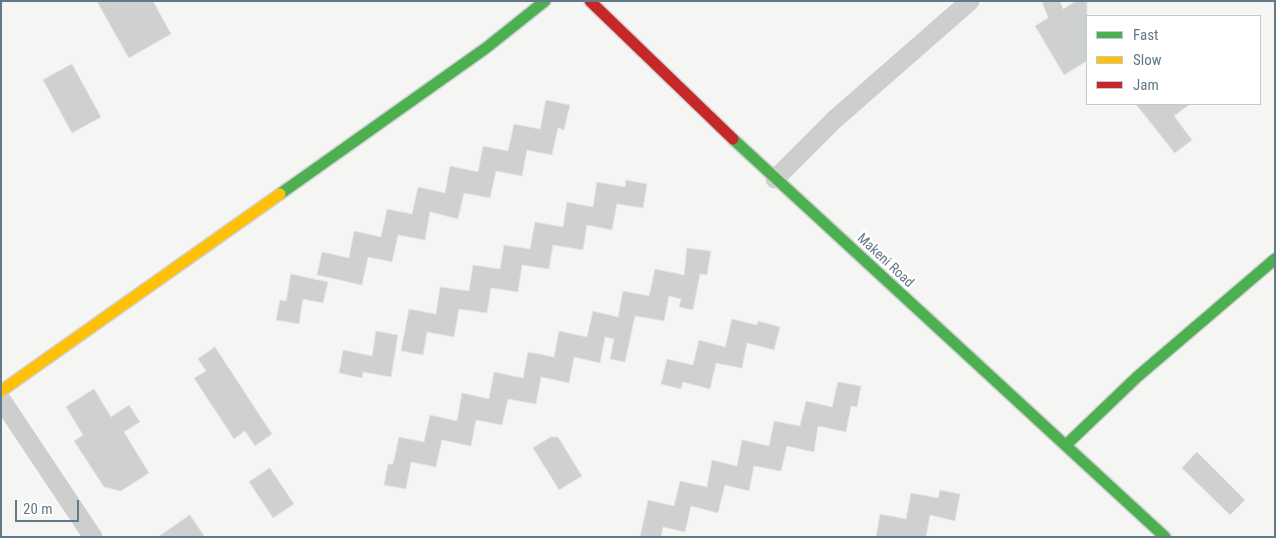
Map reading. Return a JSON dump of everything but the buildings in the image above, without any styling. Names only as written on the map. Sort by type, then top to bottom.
[{"type":"street","points":[[1,391],[478,54],[545,1]]},
{"type":"street","name":"Makeni Road","points":[[590,1],[775,179],[1165,537]]},
{"type":"street","points":[[775,179],[834,120],[970,1]]},
{"type":"street","points":[[1066,445],[1137,377],[1275,259]]},
{"type":"street","points":[[1,399],[93,537]]},
{"type":"traffic: fast","points":[[280,194],[486,48],[545,1]]},
{"type":"traffic: fast","points":[[733,139],[1165,537]]},
{"type":"traffic: fast","points":[[1066,445],[1137,377],[1275,259]]},
{"type":"traffic: slow","points":[[1,391],[280,194]]},
{"type":"traffic: jam","points":[[590,1],[733,139]]}]
